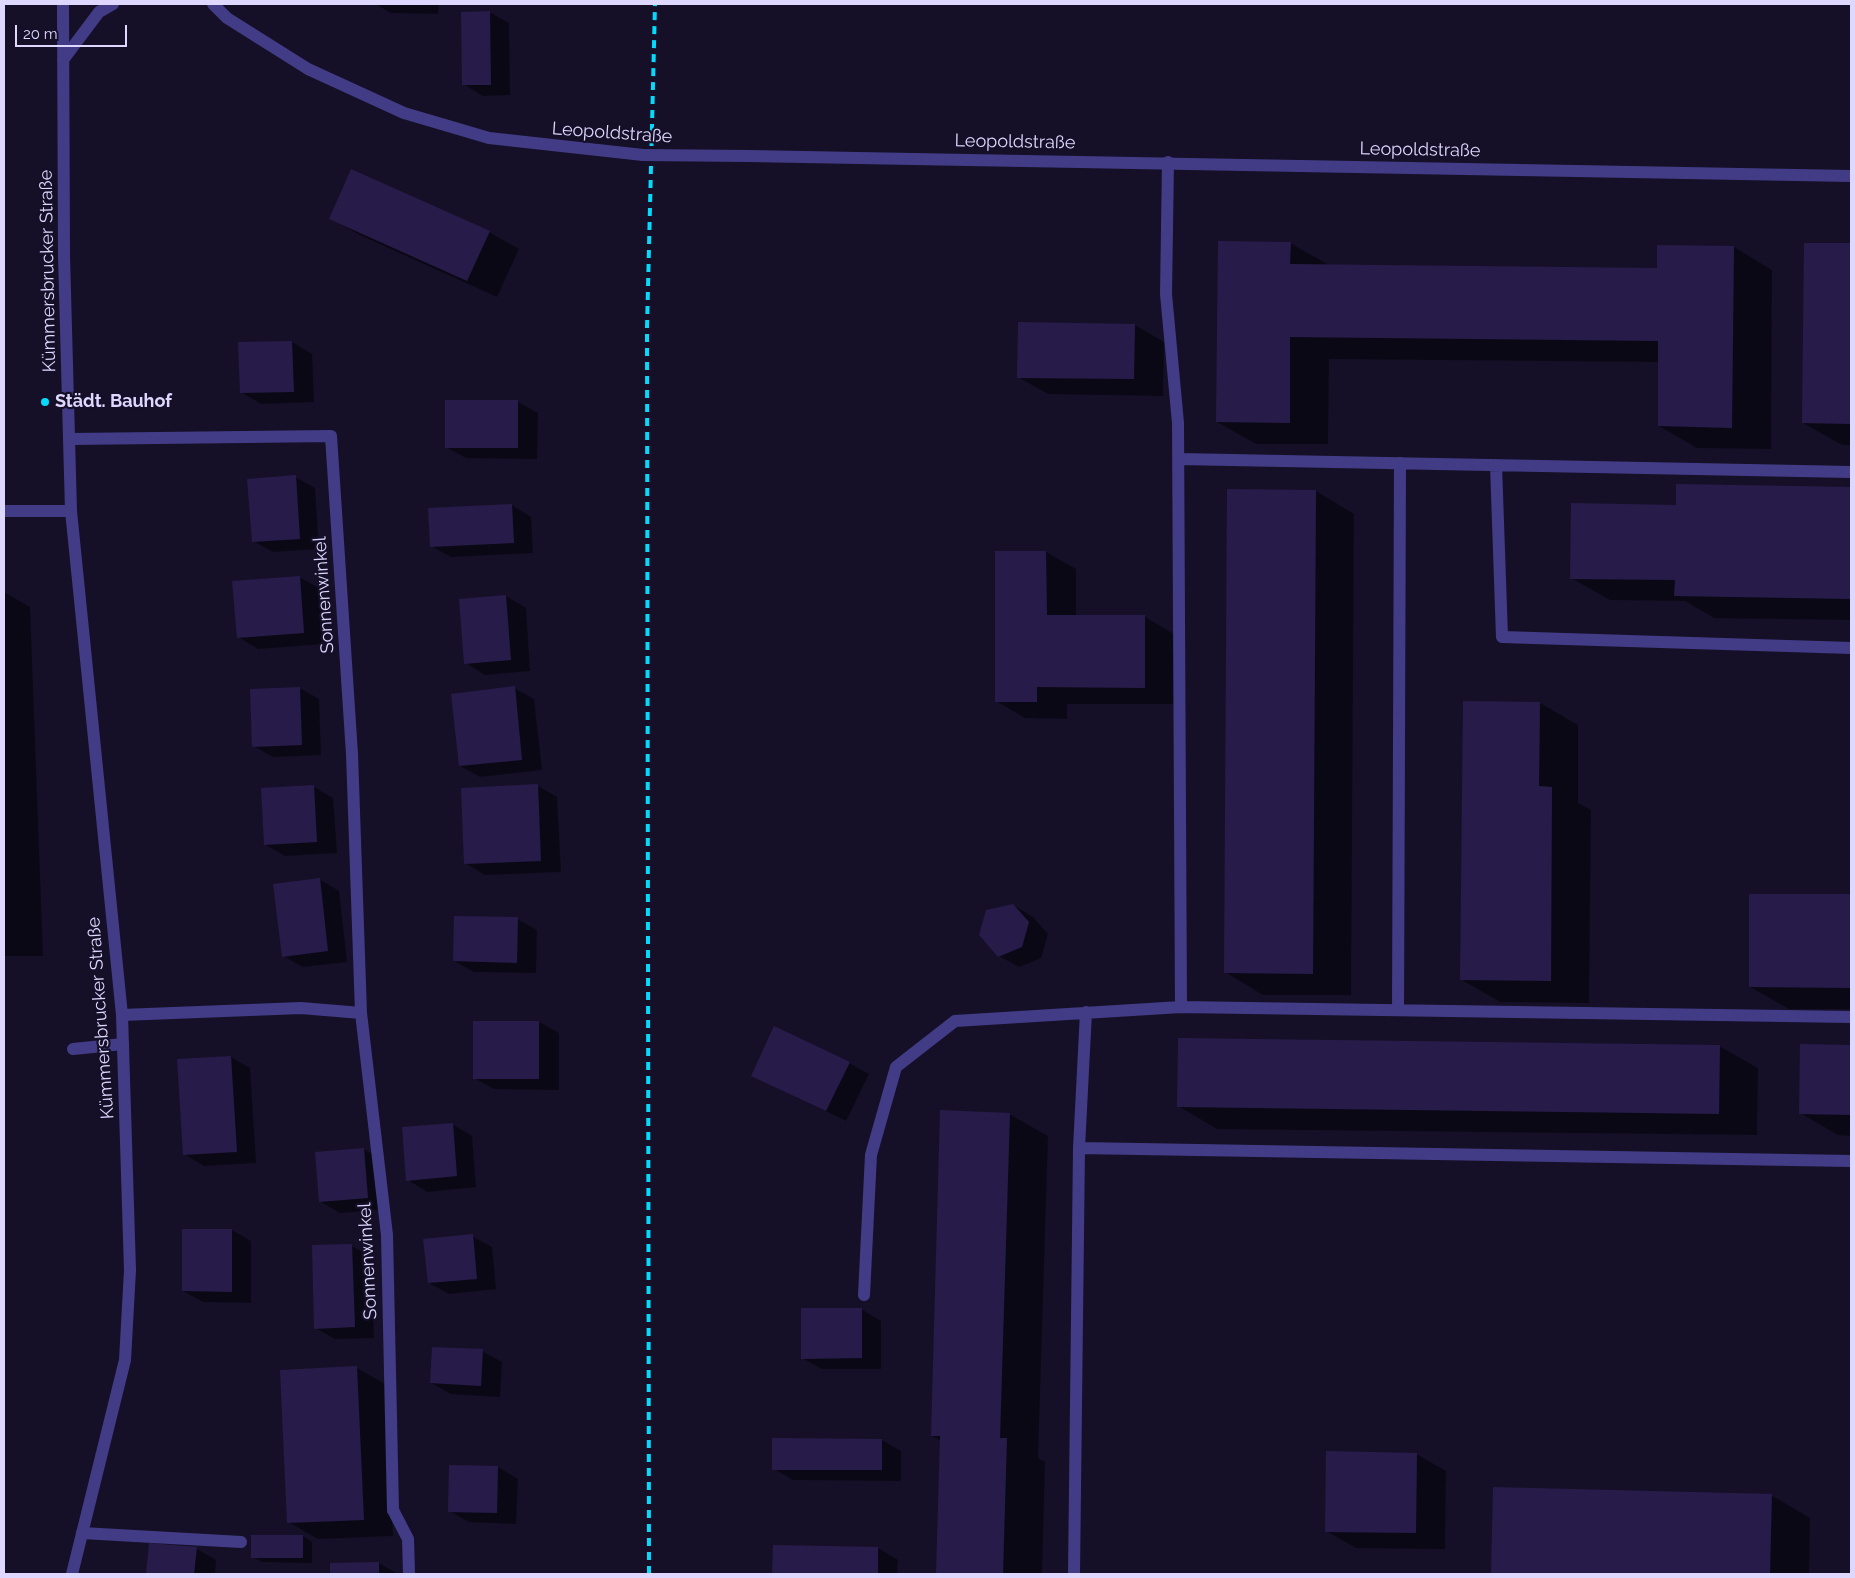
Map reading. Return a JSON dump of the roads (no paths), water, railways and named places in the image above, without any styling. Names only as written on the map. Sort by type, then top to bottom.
[{"type":"street","name":"Kümmersbrucker Straße","points":[[63,4],[64,256],[72,511],[122,1015],[130,1270],[124,1360],[72,1574]]},
{"type":"street","points":[[63,60],[99,12],[113,4]]},
{"type":"street","name":"Leopoldstraße","points":[[213,4],[227,18],[308,69],[404,113],[489,138],[566,148],[644,155],[1168,162],[1851,176]]},
{"type":"street","points":[[1168,162],[1166,294],[1178,423],[1181,1007]]},
{"type":"street","name":"Sonnenwinkel","points":[[70,439],[331,436],[352,754],[361,1012],[387,1235],[393,1510],[408,1539],[409,1574]]},
{"type":"street","points":[[1178,459],[1851,472]]},
{"type":"street","points":[[1398,1010],[1400,463]]},
{"type":"street","points":[[1496,465],[1502,637],[1851,648]]},
{"type":"street","points":[[4,511],[72,511]]},
{"type":"street","points":[[864,1295],[871,1155],[896,1067],[955,1021],[1181,1007],[1851,1017]]},
{"type":"street","points":[[122,1015],[301,1008],[361,1012]]},
{"type":"street","points":[[1074,1574],[1079,1148],[1086,1012]]},
{"type":"street","points":[[73,1049],[123,1044]]},
{"type":"street","points":[[1079,1148],[1851,1161]]},
{"type":"street","points":[[82,1533],[241,1542]]},
{"type":"railway","points":[[649,1574],[647,328],[655,4]]},
{"type":"place","name":"Städt. Bauhof","points":[[45,402]]}]
